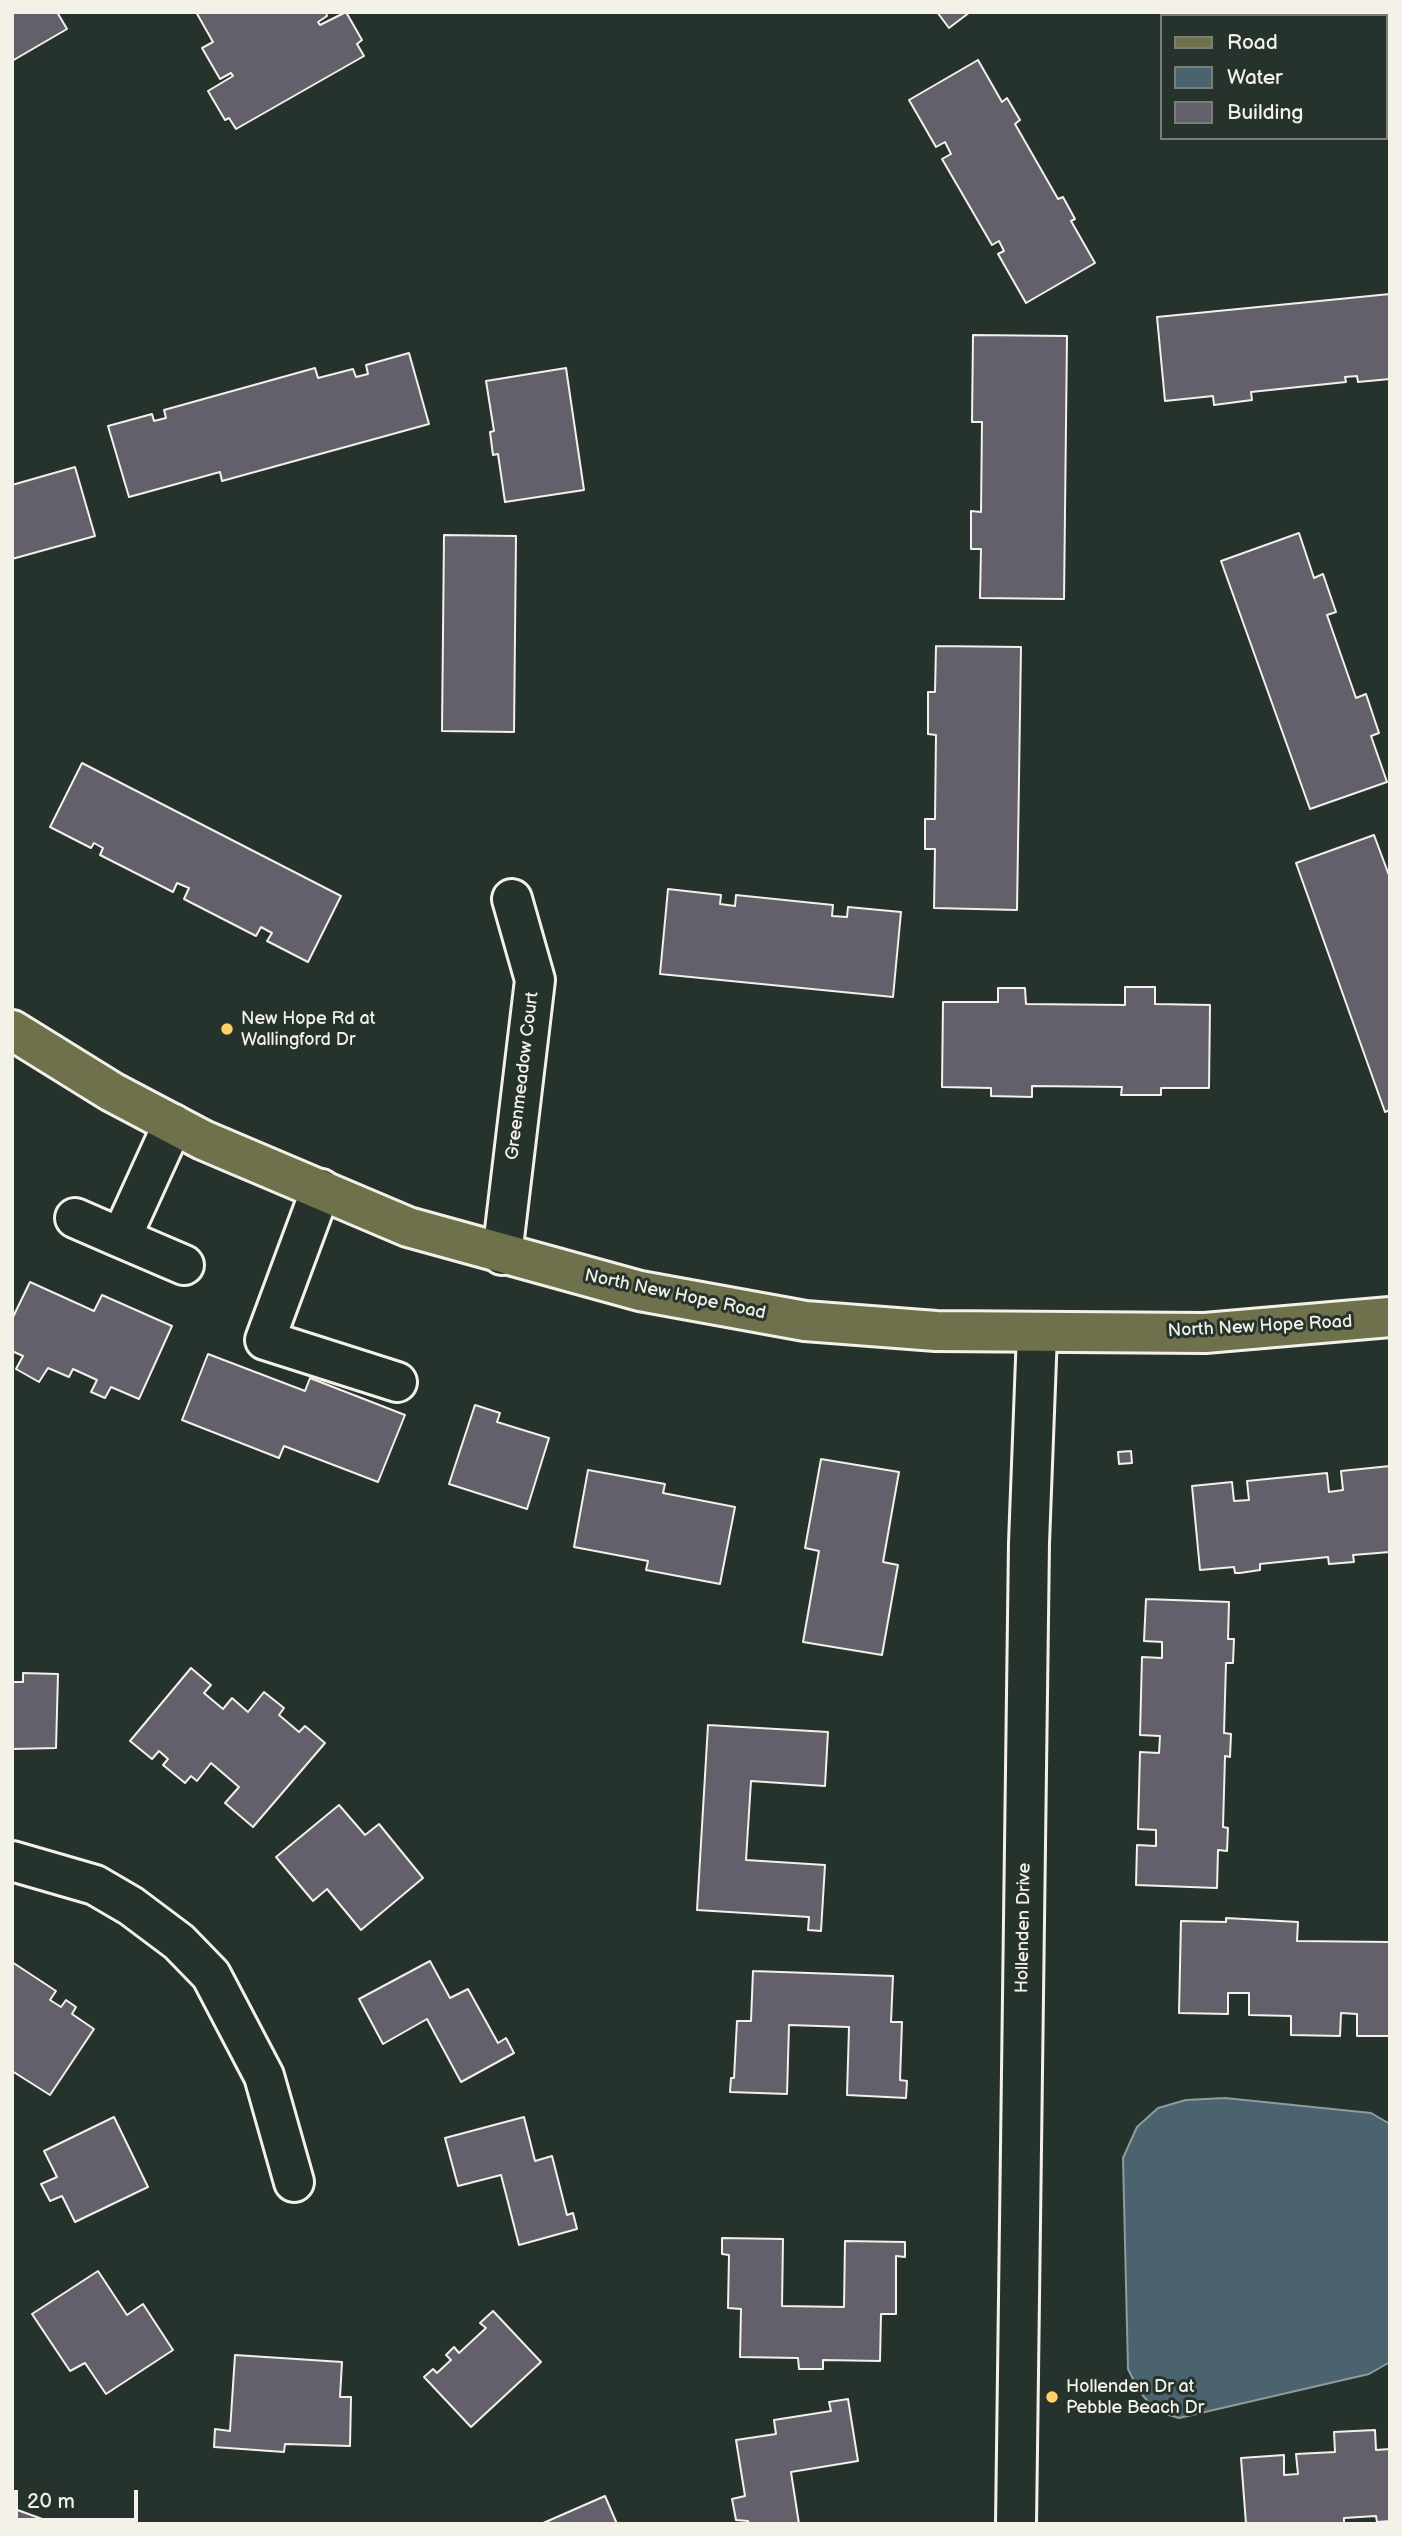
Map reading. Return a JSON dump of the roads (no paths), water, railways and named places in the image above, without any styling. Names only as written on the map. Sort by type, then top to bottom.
[{"type":"main road","name":"North New Hope Road","points":[[12,1030],[112,1092],[173,1124],[408,1227],[640,1291],[805,1321],[936,1331],[1205,1333],[1390,1317]]},
{"type":"street","name":"Greenmeadow Court","points":[[502,1255],[535,980],[512,899]]},
{"type":"street","points":[[121,1238],[173,1124]]},
{"type":"street","points":[[321,1189],[265,1339],[397,1382]]},
{"type":"street","points":[[75,1218],[184,1265]]},
{"type":"street","name":"Hollenden Drive","points":[[1016,2524],[1029,1543],[1037,1333]]},
{"type":"street","points":[[12,1861],[95,1885],[131,1906],[179,1942],[211,1975],[233,2011],[264,2076],[294,2182]]},
{"type":"water","points":[[1225,2098],[1371,2113],[1390,2124],[1390,2362],[1369,2374],[1179,2418],[1156,2411],[1139,2391],[1128,2369],[1123,2158],[1137,2127],[1158,2108],[1186,2100]]},
{"type":"place","name":"New Hope Rd at Wallingford Dr","points":[[227,1029]]},
{"type":"place","name":"Hollenden Dr at Pebble Beach Dr","points":[[1052,2397]]}]
